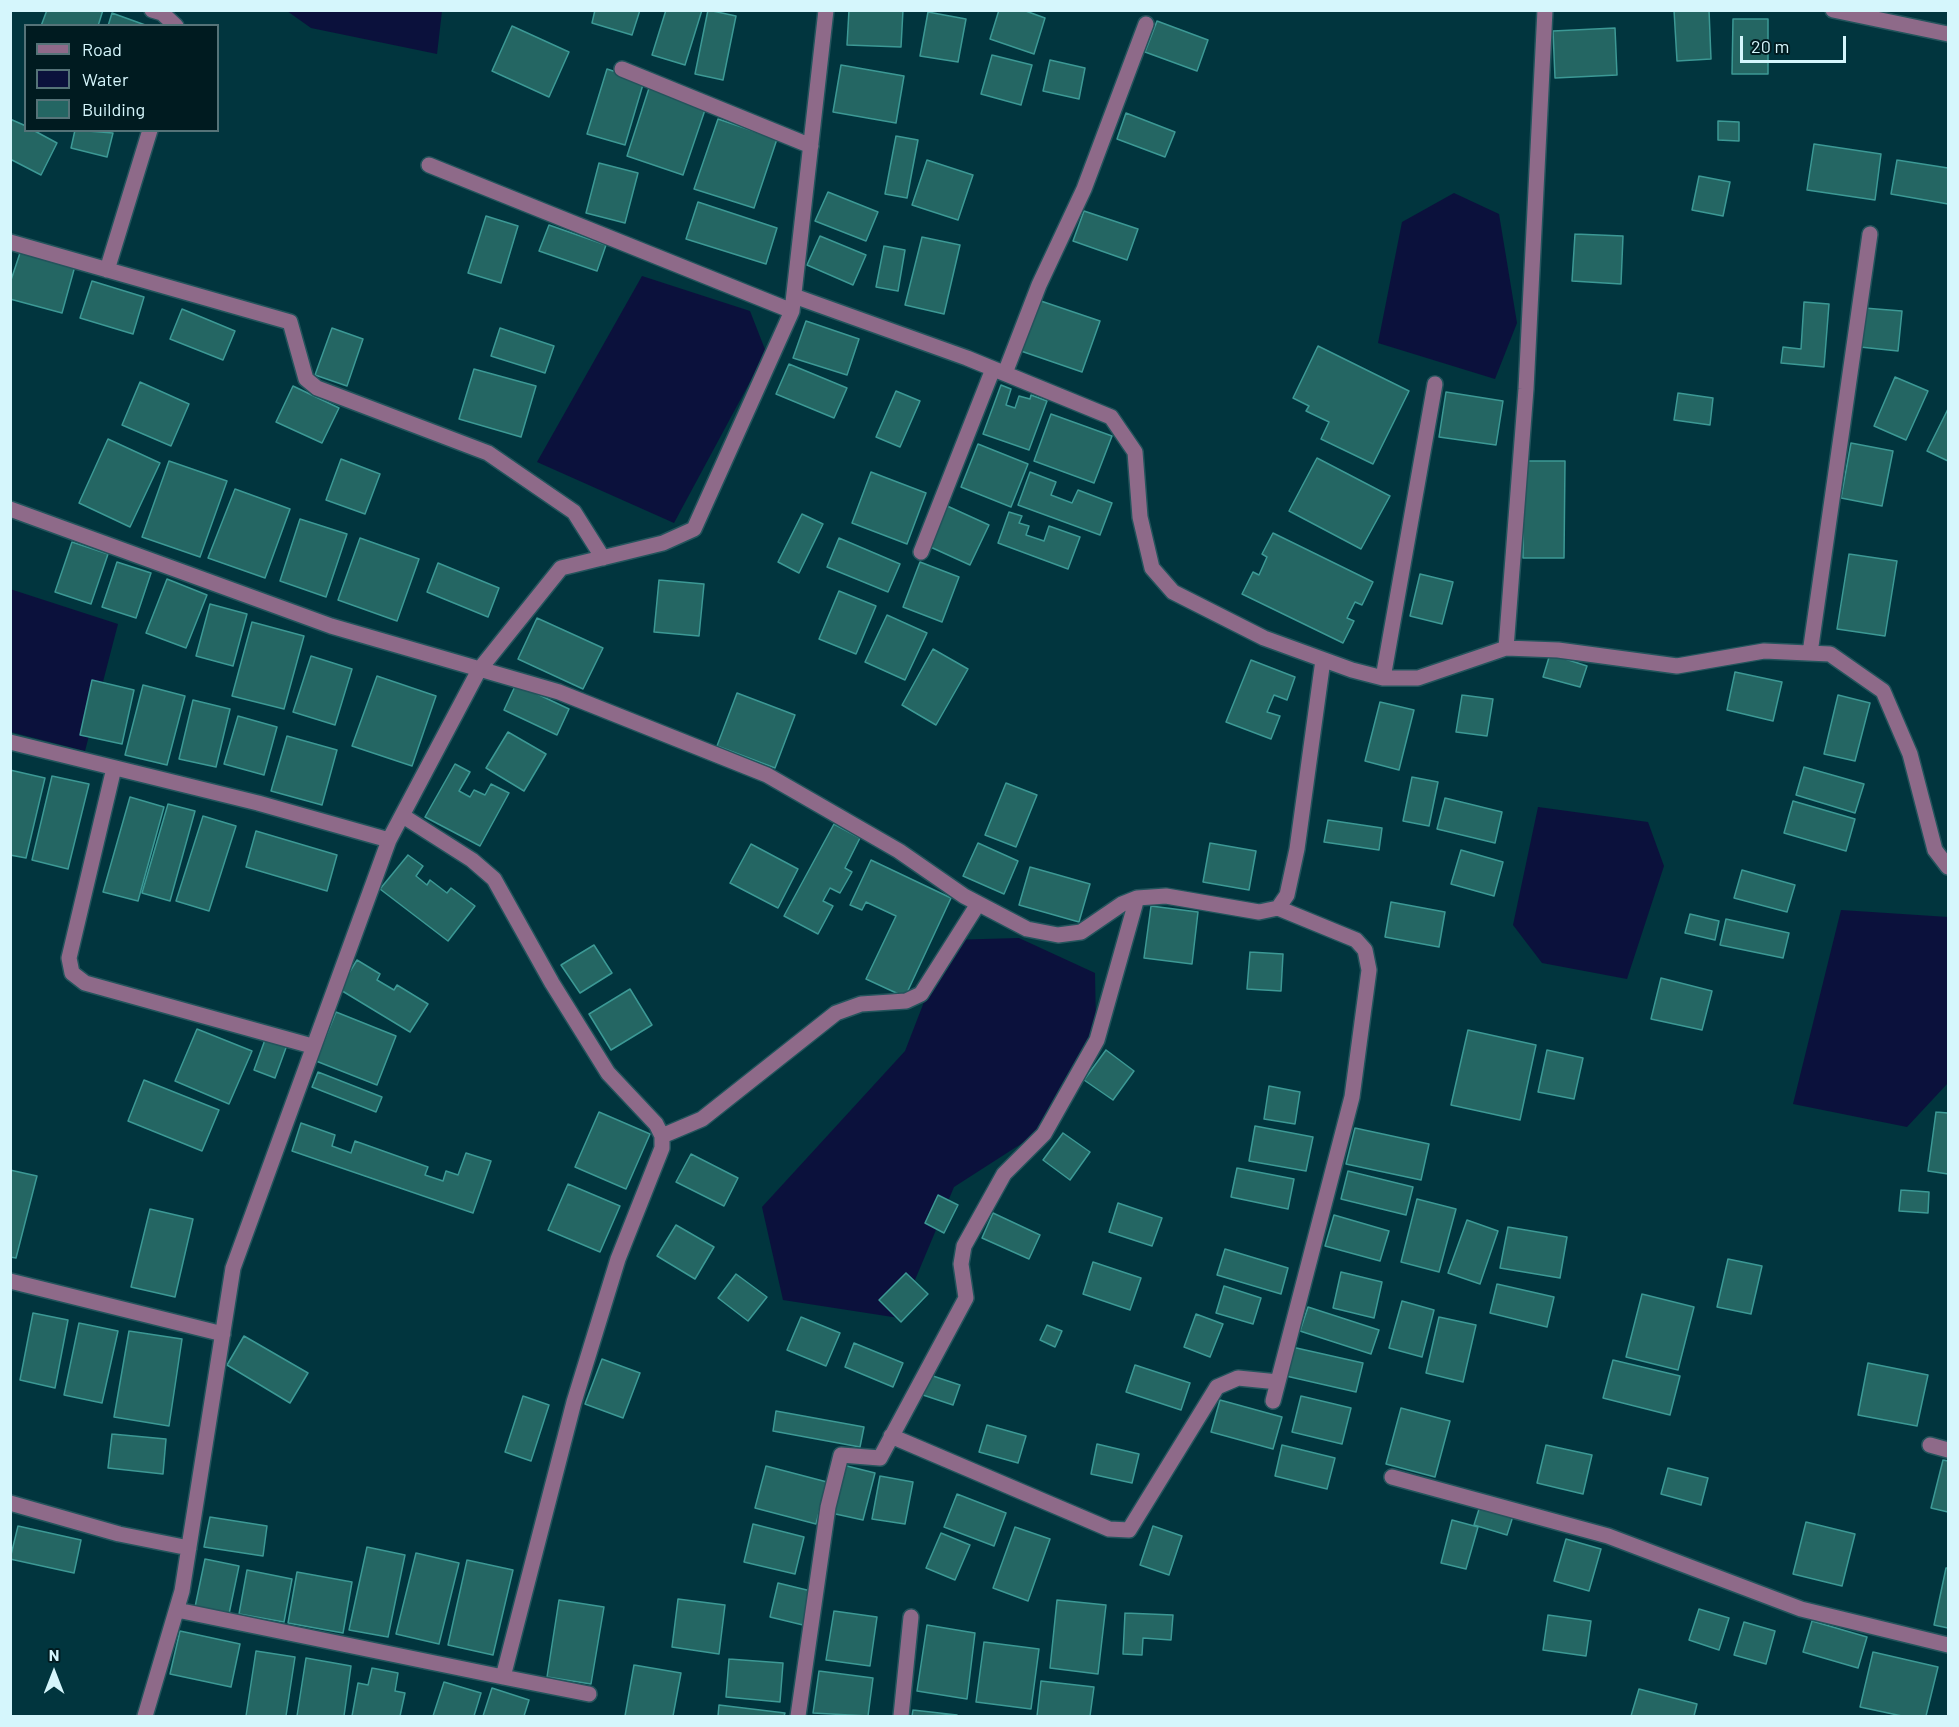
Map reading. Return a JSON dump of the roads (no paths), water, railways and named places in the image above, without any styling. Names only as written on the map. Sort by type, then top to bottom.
[{"type":"street","points":[[152,10],[162,13],[174,24]]},
{"type":"street","points":[[145,1716],[177,1610],[189,1548],[233,1268],[312,1046],[389,840],[479,670],[561,568],[663,543],[694,529],[792,312],[826,10]]},
{"type":"street","points":[[1506,648],[1526,389],[1545,10]]},
{"type":"street","points":[[1833,10],[1948,34]]},
{"type":"street","points":[[921,552],[999,371],[1084,189],[1146,24]]},
{"type":"street","points":[[622,69],[811,146]]},
{"type":"street","points":[[107,270],[149,132]]},
{"type":"street","points":[[429,165],[792,312]]},
{"type":"street","points":[[1810,653],[1870,234]]},
{"type":"street","points":[[10,242],[291,322],[306,379],[317,388],[488,453],[574,512],[603,558]]},
{"type":"street","points":[[794,296],[999,371],[1111,417],[1135,452],[1140,518],[1152,568],[1173,592],[1264,639],[1323,660],[1383,678],[1418,678],[1506,648],[1558,650],[1677,666],[1764,651],[1830,654],[1883,691],[1910,754],[1935,850],[1948,867]]},
{"type":"street","points":[[1383,678],[1435,384]]},
{"type":"street","points":[[10,509],[331,626],[559,692],[767,775],[899,851],[978,904],[1027,930],[1058,935],[1081,932],[1122,903],[1137,898],[1166,896],[1259,912],[1278,908],[1356,940],[1365,950],[1370,970],[1352,1097],[1274,1401]]},
{"type":"street","points":[[1278,908],[1287,895],[1296,849],[1323,660]]},
{"type":"street","points":[[10,742],[258,803],[389,840]]},
{"type":"street","points":[[114,768],[69,958],[72,973],[85,983],[312,1046]]},
{"type":"street","points":[[403,816],[472,860],[494,879],[552,983],[608,1073],[656,1124],[662,1136],[662,1148],[618,1259],[574,1402],[503,1677]]},
{"type":"street","points":[[798,1716],[828,1507],[841,1455],[880,1458],[966,1298],[961,1264],[964,1246],[1004,1174],[1044,1134],[1097,1040],[1137,898]]},
{"type":"street","points":[[662,1136],[702,1119],[836,1013],[861,1004],[906,1002],[921,994],[978,904]]},
{"type":"street","points":[[10,1281],[223,1334]]},
{"type":"street","points":[[891,1437],[1109,1529],[1129,1530],[1217,1387],[1238,1378],[1278,1382]]},
{"type":"street","points":[[1929,1445],[1948,1450]]},
{"type":"street","points":[[1392,1477],[1608,1536],[1801,1609],[1948,1645]]},
{"type":"street","points":[[10,1503],[119,1534],[189,1548]]},
{"type":"street","points":[[177,1610],[589,1694]]},
{"type":"street","points":[[901,1716],[911,1617]]},
{"type":"water","points":[[287,11],[442,11],[437,54],[311,28]]},
{"type":"water","points":[[1454,193],[1499,214],[1517,323],[1495,379],[1378,343],[1402,222]]},
{"type":"water","points":[[642,276],[750,311],[766,352],[674,523],[537,462]]},
{"type":"water","points":[[10,589],[118,624],[85,751],[11,732]]},
{"type":"water","points":[[1538,807],[1648,822],[1664,866],[1627,979],[1542,963],[1513,925]]},
{"type":"water","points":[[1841,910],[1948,917],[1948,1083],[1907,1127],[1793,1104]]},
{"type":"water","points":[[1019,938],[1095,973],[1096,1025],[1038,1133],[954,1187],[899,1318],[783,1300],[762,1207],[905,1051],[948,940]]}]
